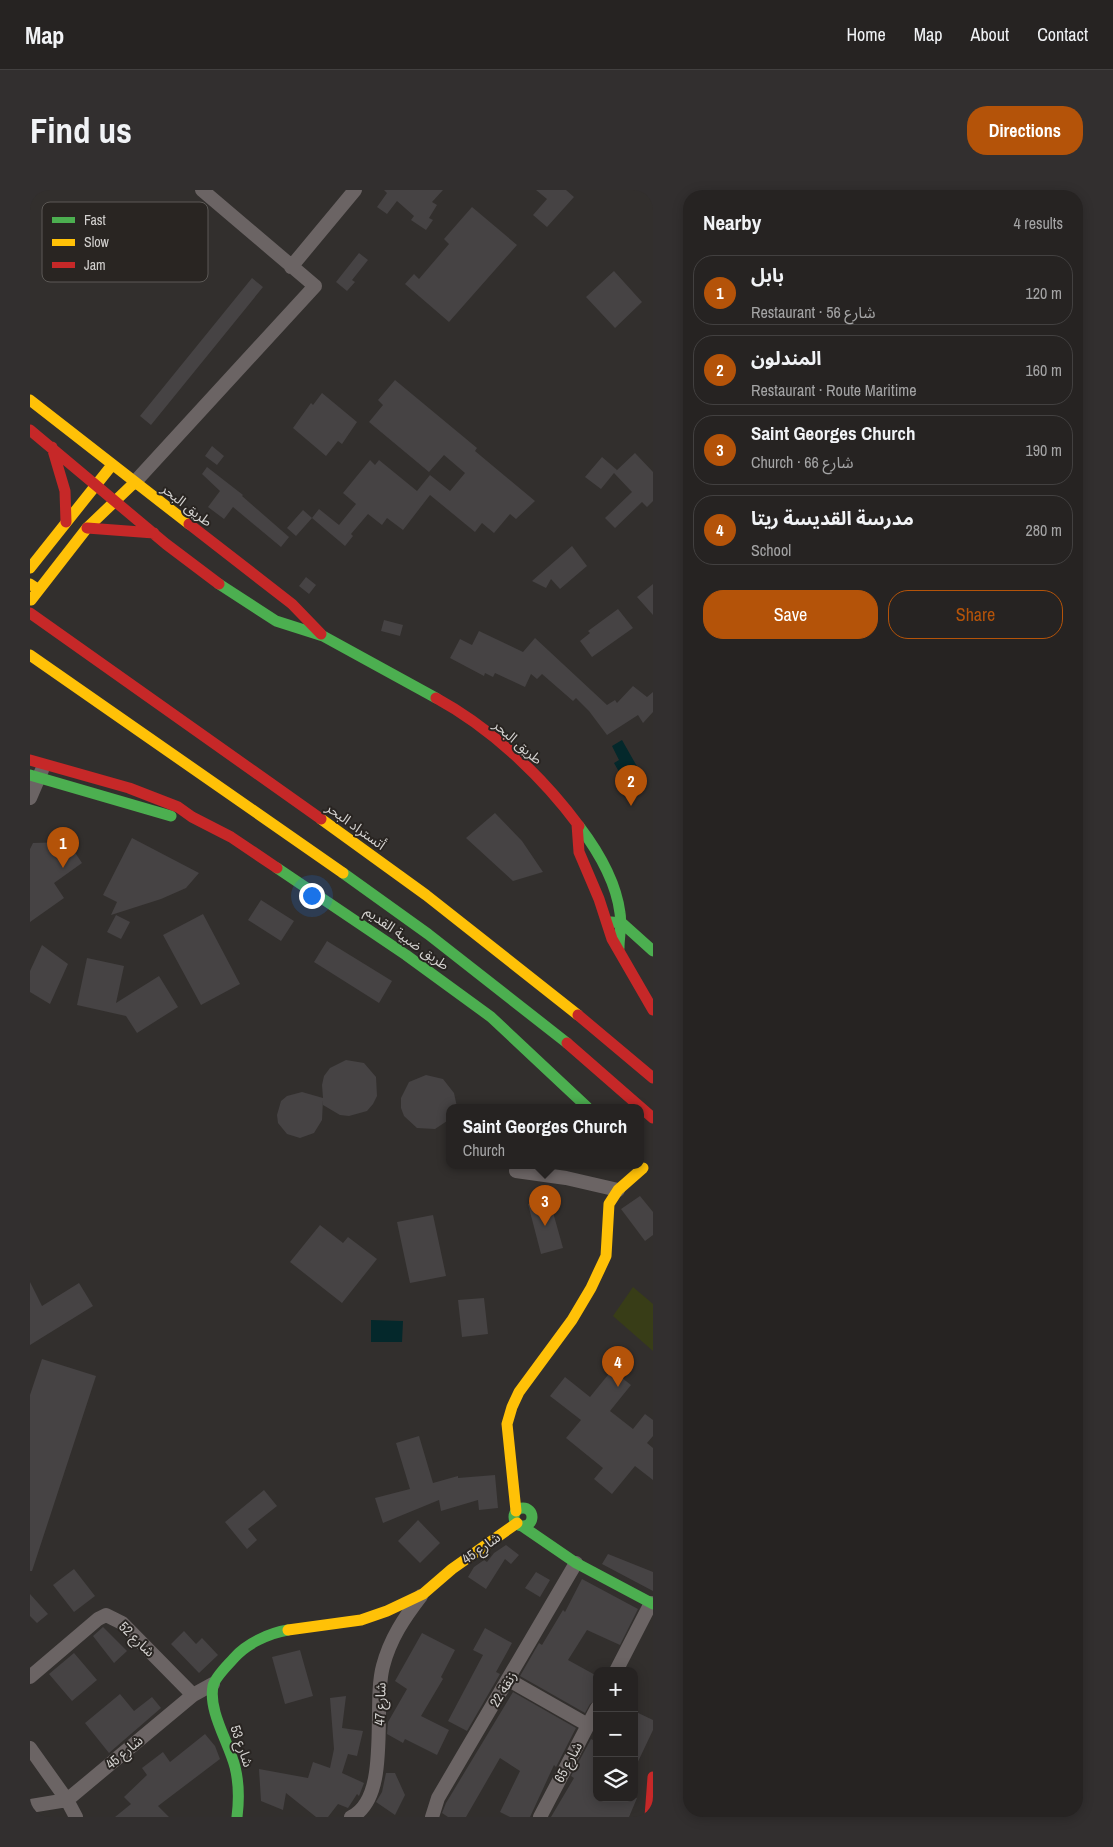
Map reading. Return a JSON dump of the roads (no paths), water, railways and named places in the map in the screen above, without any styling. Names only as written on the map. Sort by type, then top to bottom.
[{"type":"main road","name":"طريق البحر","points":[[30,400],[265,586],[292,604],[323,636]]},
{"type":"main road","name":"طريق البحر","points":[[30,430],[154,533],[250,605],[280,623],[323,636],[448,705],[513,755],[548,788],[597,850],[607,868],[619,904],[622,922]]},
{"type":"main road","points":[[52,448],[65,491],[66,522]]},
{"type":"main road","points":[[30,568],[112,465]]},
{"type":"main road","points":[[30,601],[34,587],[70,552],[87,528],[134,483]]},
{"type":"main road","points":[[87,528],[154,533]]},
{"type":"main road","points":[[250,605],[265,586]]},
{"type":"main road","name":"أتستراد البحر","points":[[30,613],[349,838],[576,1011],[653,1078]]},
{"type":"main road","points":[[30,655],[306,847],[486,978],[571,1045],[637,1104]]},
{"type":"main road","name":"طريق ضبية القديم","points":[[30,760],[45,762],[130,788],[178,807],[192,817],[231,837],[406,954],[491,1017],[584,1104]]},
{"type":"main road","name":"طريق ضبية القديم","points":[[35,776],[174,817],[192,817]]},
{"type":"main road","points":[[577,824],[579,852],[612,939],[619,948],[653,1010]]},
{"type":"main road","points":[[589,879],[607,868]]},
{"type":"main road","points":[[607,922],[622,922],[653,951]]},
{"type":"main road","points":[[619,948],[622,922]]},
{"type":"main road","points":[[643,1170],[618,1190],[609,1204],[606,1256],[591,1288],[553,1348],[519,1392],[507,1424],[512,1483],[522,1517],[560,1552],[652,1604]]},
{"type":"main road","name":"شارع 45","points":[[213,1684],[237,1655],[250,1644],[264,1637],[282,1631],[361,1620],[381,1614],[423,1594],[452,1569],[522,1517]]},
{"type":"main road","name":"شارع 53","points":[[213,1684],[217,1718],[235,1767],[238,1782],[239,1800],[237,1817]]},
{"type":"main road","points":[[650,1817],[653,1777]]},
{"type":"street","points":[[134,483],[315,286],[202,190]]},
{"type":"street","points":[[291,267],[355,190]]},
{"type":"street","points":[[30,798],[35,776],[45,762]]},
{"type":"street","points":[[516,1171],[566,1178],[618,1190]]},
{"type":"street","name":"زنقة 22","points":[[432,1817],[438,1798],[509,1680],[576,1562]]},
{"type":"street","name":"شارع 47","points":[[351,1817],[359,1813],[369,1801],[380,1746],[377,1702],[382,1668],[389,1645],[407,1615],[423,1594]]},
{"type":"street","points":[[618,1667],[652,1604]]},
{"type":"street","name":"شارع 52","points":[[30,1677],[98,1619],[106,1615],[122,1622],[193,1696]]},
{"type":"street","points":[[509,1680],[588,1725]]},
{"type":"street","name":"شارع 45","points":[[67,1800],[193,1696],[213,1684]]},
{"type":"street","name":"شارع 65","points":[[540,1817],[595,1712]]},
{"type":"street","points":[[30,1748],[67,1800],[76,1817]]},
{"type":"street","points":[[30,1806],[67,1800]]},
{"type":"water","points":[[622,740],[643,777],[627,786],[614,763],[619,760],[612,746]]},
{"type":"water","points":[[371,1320],[403,1321],[402,1342],[371,1342]]},
{"type":"place","name":"المندلون","points":[[631,806]]},
{"type":"place","name":"بابل","points":[[63,868]]},
{"type":"place","name":"Saint Georges Church","points":[[545,1226]]},
{"type":"place","name":"مدرسة القديسة ريتا","points":[[618,1387]]}]
